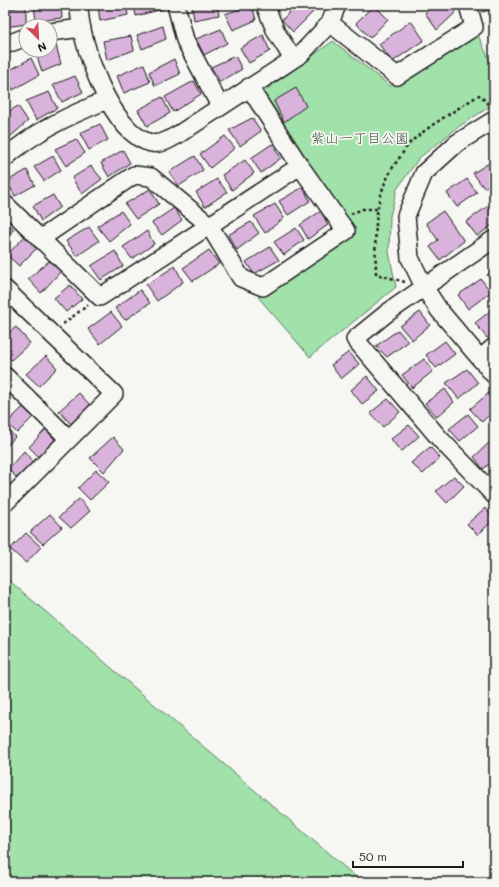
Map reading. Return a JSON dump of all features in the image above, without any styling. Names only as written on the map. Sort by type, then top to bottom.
[{"type":"street","points":[[79,5],[84,41],[107,100],[136,136],[151,143],[165,142],[301,54],[330,22],[337,5]]},
{"type":"street","points":[[176,5],[185,40],[220,106]]},
{"type":"street","points":[[265,5],[276,32],[293,59]]},
{"type":"street","points":[[330,22],[397,76],[474,27],[468,5]]},
{"type":"street","points":[[58,31],[82,28]]},
{"type":"street","points":[[5,45],[18,40]]},
{"type":"street","points":[[40,239],[134,175],[150,177],[208,226],[241,278],[263,287],[346,231],[300,166],[249,87]]},
{"type":"street","points":[[5,158],[18,146],[66,116],[107,100]]},
{"type":"street","points":[[494,120],[457,144],[424,173],[406,216],[410,258],[424,287],[439,310],[494,375]]},
{"type":"street","points":[[5,204],[100,297],[300,166]]},
{"type":"street","points":[[494,239],[387,313],[355,339],[440,439],[494,495]]},
{"type":"street","points":[[5,288],[114,394],[5,504]]},
{"type":"street","points":[[481,358],[494,347]]},
{"type":"street","points":[[6,379],[70,439]]},
{"type":"path","points":[[339,222],[362,209],[378,209]]},
{"type":"path","points":[[62,325],[100,297]]},
{"type":"green space","name":"紫山一丁目公園","points":[[477,33],[494,70],[494,104],[461,125],[419,158],[397,189],[390,216],[389,252],[396,287],[310,357],[258,297],[344,239],[260,94],[333,41],[390,86]]},
{"type":"green space","points":[[5,577],[356,877],[373,882],[5,882]]},
{"type":"building","points":[[34,5],[61,5],[62,18],[36,18]]},
{"type":"building","points":[[98,5],[126,5],[128,15],[100,21]]},
{"type":"building","points":[[134,5],[162,5],[163,9],[136,16]]},
{"type":"building","points":[[217,5],[219,15],[194,20],[192,6]]},
{"type":"building","points":[[252,5],[256,20],[233,30],[225,14]]},
{"type":"building","points":[[296,5],[306,5],[313,12],[293,32],[282,20]]},
{"type":"building","points":[[374,5],[388,19],[370,38],[356,23]]},
{"type":"building","points":[[434,5],[451,5],[456,12],[437,30],[425,13]]},
{"type":"building","points":[[480,5],[494,5],[494,9],[482,12]]},
{"type":"building","points":[[26,6],[26,18],[18,18],[18,25],[5,27],[5,9]]},
{"type":"building","points":[[411,21],[424,40],[392,62],[379,44]]},
{"type":"building","points":[[163,26],[166,39],[142,49],[137,35]]},
{"type":"building","points":[[221,29],[227,43],[204,55],[196,39]]},
{"type":"building","points":[[263,35],[270,51],[249,63],[240,48]]},
{"type":"building","points":[[131,36],[134,50],[107,60],[103,41]]},
{"type":"building","points":[[58,53],[61,64],[42,72],[38,58],[58,58]]},
{"type":"building","points":[[235,56],[242,69],[220,82],[211,67]]},
{"type":"building","points":[[31,58],[39,75],[13,90],[5,73]]},
{"type":"building","points":[[174,59],[180,74],[155,86],[149,72]]},
{"type":"building","points":[[144,64],[150,82],[124,93],[117,76]]},
{"type":"building","points":[[75,76],[83,92],[62,102],[53,85]]},
{"type":"building","points":[[194,81],[201,94],[173,112],[165,97]]},
{"type":"building","points":[[296,88],[306,106],[284,122],[274,101]]},
{"type":"building","points":[[49,92],[57,108],[36,120],[26,101]]},
{"type":"building","points":[[162,97],[170,113],[147,126],[138,110]]},
{"type":"building","points":[[18,106],[28,121],[10,137],[5,131],[5,114]]},
{"type":"building","points":[[252,118],[261,131],[240,146],[229,130]]},
{"type":"building","points":[[100,124],[108,140],[89,150],[80,133]]},
{"type":"building","points":[[225,136],[235,148],[210,168],[200,154]]},
{"type":"building","points":[[76,139],[85,153],[66,166],[55,149]]},
{"type":"building","points":[[272,144],[281,158],[261,173],[251,158]]},
{"type":"building","points":[[123,150],[130,163],[109,177],[101,163]]},
{"type":"building","points":[[53,156],[61,170],[44,181],[34,167]]},
{"type":"building","points":[[195,156],[203,170],[179,186],[169,172]]},
{"type":"building","points":[[245,160],[254,173],[232,190],[222,175]]},
{"type":"building","points":[[494,160],[494,181],[484,188],[473,173]]},
{"type":"building","points":[[91,166],[102,179],[82,194],[72,178]]},
{"type":"building","points":[[27,170],[35,185],[15,196],[7,181]]},
{"type":"building","points":[[217,179],[227,192],[205,207],[196,192]]},
{"type":"building","points":[[467,179],[477,193],[457,207],[447,193]]},
{"type":"building","points":[[303,187],[310,201],[288,215],[279,201]]},
{"type":"building","points":[[150,189],[159,204],[136,219],[125,204]]},
{"type":"building","points":[[53,195],[60,207],[41,221],[33,206]]},
{"type":"building","points":[[275,204],[284,218],[265,233],[254,216]]},
{"type":"building","points":[[488,206],[494,215],[494,224],[477,236],[466,222]]},
{"type":"building","points":[[174,208],[182,220],[162,235],[152,223]]},
{"type":"building","points":[[121,211],[130,224],[109,241],[97,226]]},
{"type":"building","points":[[321,211],[328,225],[308,239],[300,225]]},
{"type":"building","points":[[443,211],[464,241],[440,260],[430,247],[438,240],[426,223]]},
{"type":"building","points":[[5,221],[14,229],[5,239]]},
{"type":"building","points":[[251,222],[259,233],[237,250],[228,235]]},
{"type":"building","points":[[89,227],[99,241],[77,256],[66,241]]},
{"type":"building","points":[[296,228],[304,240],[284,255],[274,242]]},
{"type":"building","points":[[147,231],[154,244],[132,259],[123,247]]},
{"type":"building","points":[[25,236],[38,247],[19,266],[7,255]]},
{"type":"building","points":[[270,247],[279,260],[254,274],[246,262]]},
{"type":"building","points":[[209,250],[219,264],[193,281],[183,268]]},
{"type":"building","points":[[115,251],[123,266],[101,280],[91,266]]},
{"type":"building","points":[[49,261],[62,270],[41,293],[28,279]]},
{"type":"building","points":[[175,266],[183,282],[157,301],[146,285]]},
{"type":"building","points":[[494,270],[494,284],[487,275]]},
{"type":"building","points":[[481,279],[491,292],[468,309],[458,295]]},
{"type":"building","points":[[70,285],[82,299],[66,312],[54,298]]},
{"type":"building","points":[[140,290],[150,303],[125,320],[115,308]]},
{"type":"building","points":[[494,308],[494,332],[487,338],[475,323]]},
{"type":"building","points":[[111,312],[122,326],[100,344],[88,329]]},
{"type":"building","points":[[420,312],[430,325],[412,340],[400,326]]},
{"type":"building","points":[[16,327],[30,343],[11,360],[5,353],[5,336]]},
{"type":"building","points":[[398,330],[408,342],[387,357],[376,346]]},
{"type":"building","points":[[445,341],[455,354],[436,368],[426,355]]},
{"type":"building","points":[[349,352],[359,364],[341,379],[331,365]]},
{"type":"building","points":[[46,356],[57,368],[39,386],[26,374]]},
{"type":"building","points":[[424,359],[433,371],[412,388],[402,375]]},
{"type":"building","points":[[467,369],[478,383],[459,399],[446,383]]},
{"type":"building","points":[[367,376],[379,391],[362,404],[351,390]]},
{"type":"building","points":[[445,389],[454,402],[437,417],[425,403]]},
{"type":"building","points":[[79,393],[90,405],[71,424],[59,411]]},
{"type":"building","points":[[489,393],[494,400],[494,410],[482,422],[470,409]]},
{"type":"building","points":[[388,399],[400,412],[383,427],[370,413]]},
{"type":"building","points":[[23,407],[33,417],[17,433],[7,423]]},
{"type":"building","points":[[468,414],[478,426],[460,441],[449,429]]},
{"type":"building","points":[[409,425],[419,436],[401,452],[391,439]]},
{"type":"building","points":[[5,426],[15,437],[5,448]]},
{"type":"building","points":[[46,429],[57,442],[41,459],[29,447]]},
{"type":"building","points":[[113,437],[124,449],[104,472],[90,458]]},
{"type":"building","points":[[492,440],[494,442],[494,460],[483,469],[474,457]]},
{"type":"building","points":[[430,447],[440,458],[423,474],[411,463]]},
{"type":"building","points":[[24,451],[35,464],[20,481],[8,469]]},
{"type":"building","points":[[96,470],[109,482],[90,500],[78,488]]},
{"type":"building","points":[[454,476],[464,486],[447,503],[436,491]]},
{"type":"building","points":[[79,499],[90,511],[71,528],[59,517]]},
{"type":"building","points":[[485,508],[494,519],[478,535],[467,524]]},
{"type":"building","points":[[50,514],[62,527],[43,544],[30,532]]},
{"type":"building","points":[[26,533],[41,547],[26,563],[10,549]]}]
